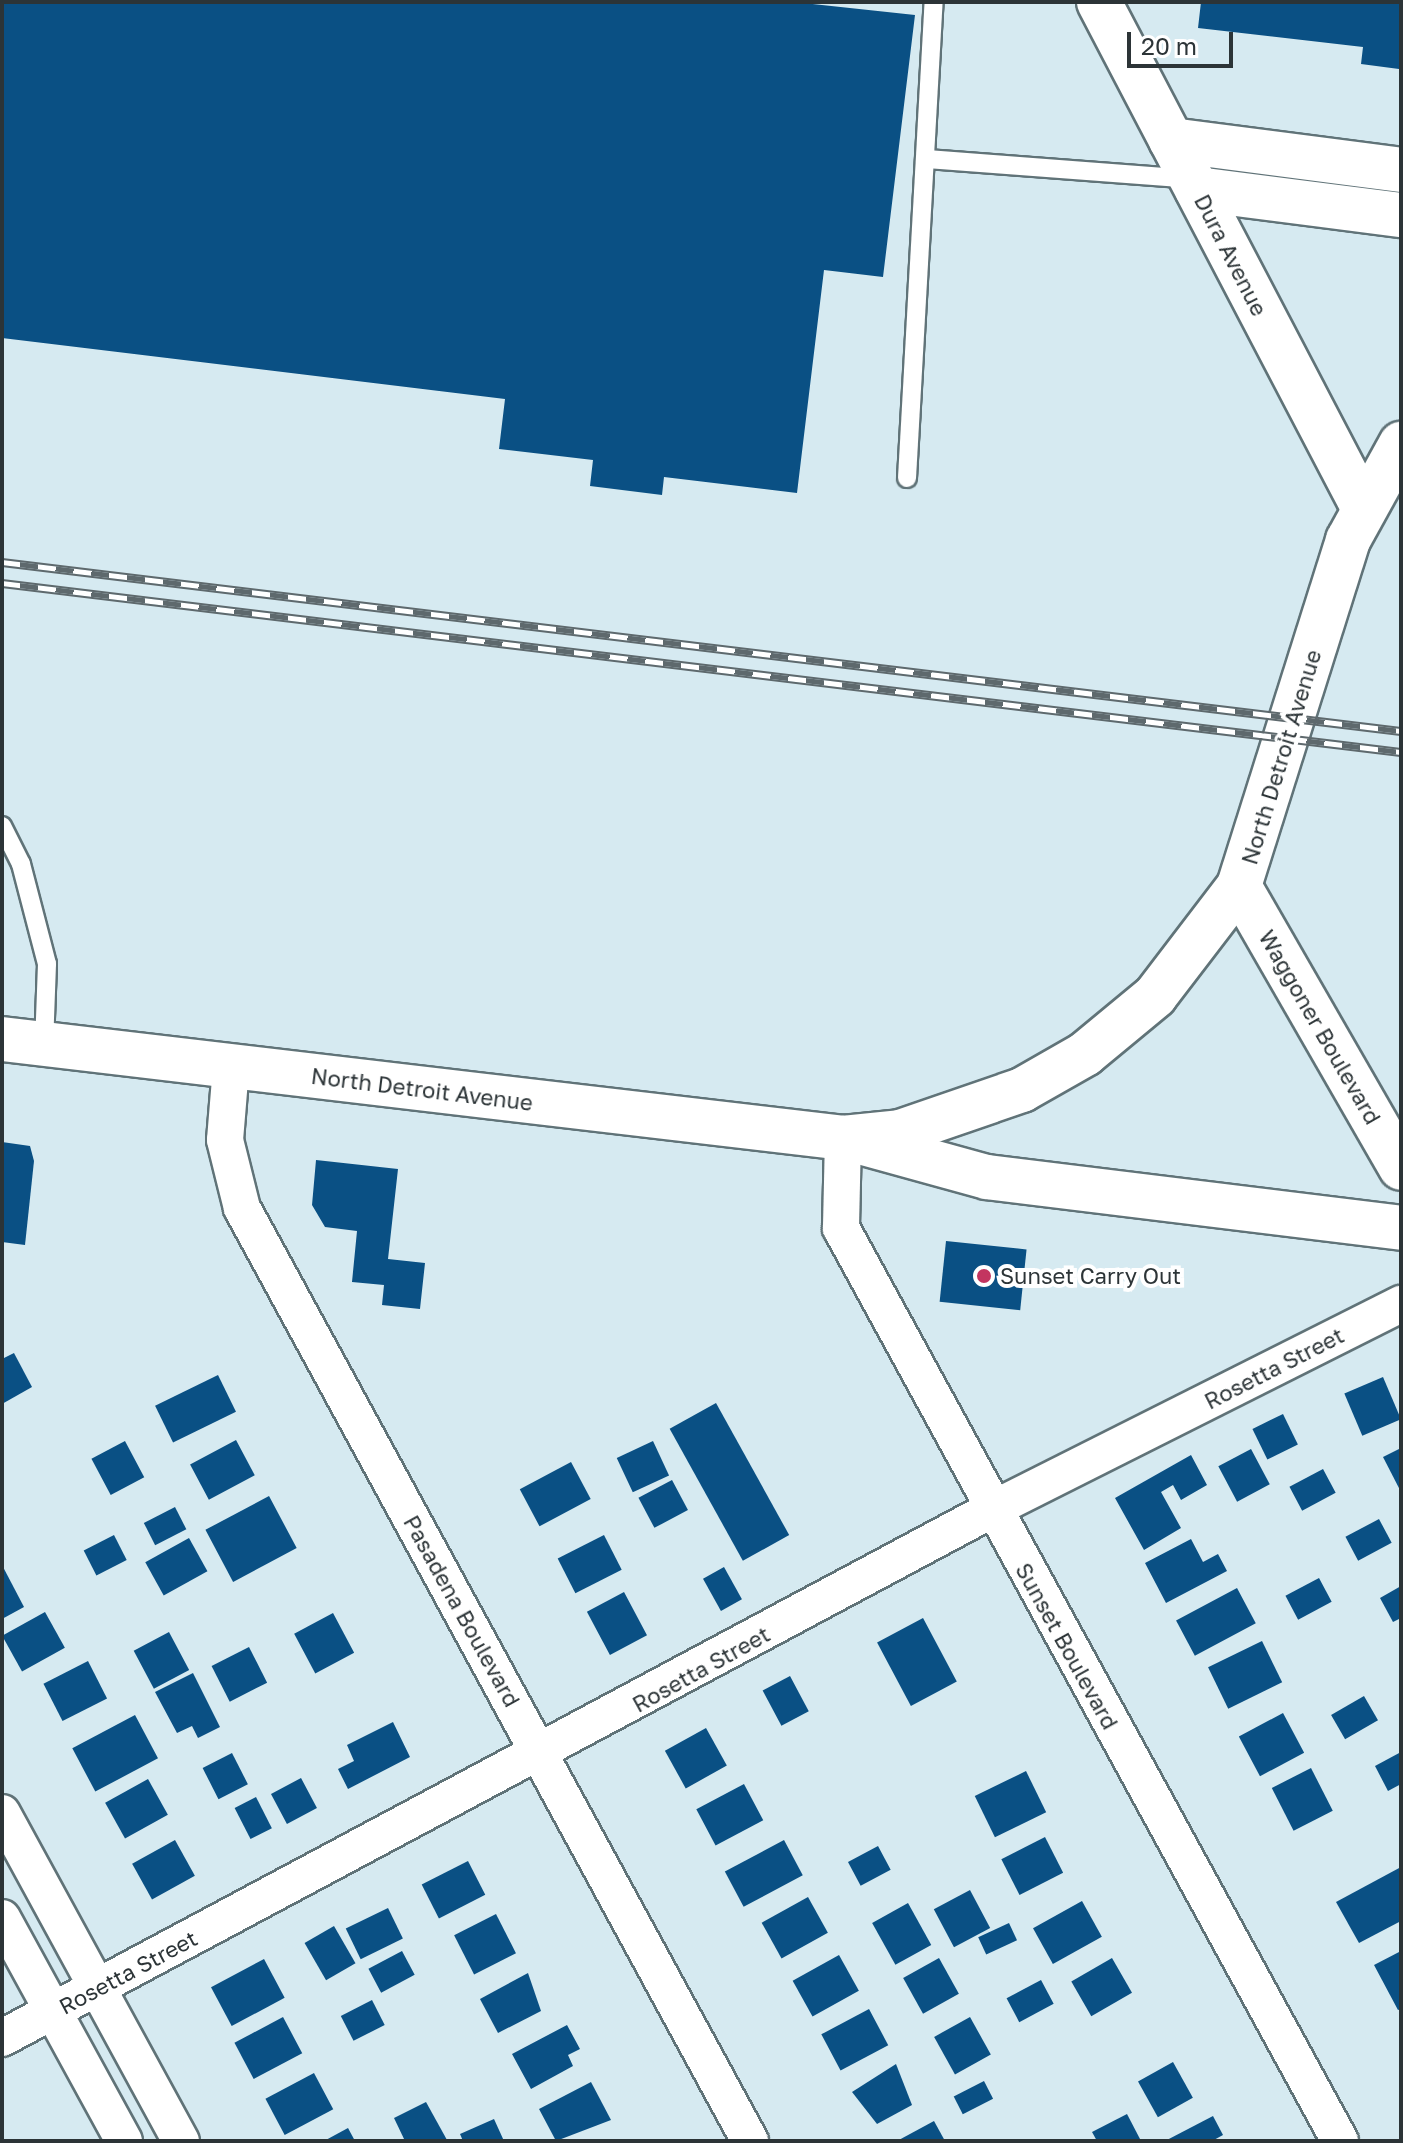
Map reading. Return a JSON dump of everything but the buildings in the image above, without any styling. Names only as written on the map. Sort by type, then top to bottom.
[{"type":"street","name":"Dura Avenue","points":[[1099,2],[1363,507]]},
{"type":"street","points":[[1171,140],[1401,170]]},
{"type":"street","points":[[1194,184],[1401,215]]},
{"type":"street","name":"North Detroit Avenue","points":[[843,1138],[900,1132],[958,1115],[1085,1054],[1155,996],[1239,886],[1363,507],[1401,444]]},
{"type":"street","name":"Waggoner Boulevard","points":[[1239,886],[1401,1168]]},
{"type":"street","name":"North Detroit Avenue","points":[[23,1041],[843,1138],[987,1177],[1401,1228]]},
{"type":"street","name":"Pasadena Boulevard","points":[[231,1067],[225,1140],[242,1208],[750,2141]]},
{"type":"street","name":"Sunset Boulevard","points":[[843,1138],[841,1228],[991,1510],[1340,2141]]},
{"type":"street","name":"Rosetta Street","points":[[2,2038],[541,1755],[991,1510],[1401,1304]]},
{"type":"street","points":[[2,1813],[181,2141]]},
{"type":"street","points":[[2,1918],[124,2141]]},
{"type":"lane","points":[[907,478],[934,2]]},
{"type":"lane","points":[[926,159],[1194,184]]},
{"type":"lane","points":[[2,826],[21,864],[47,964],[23,1041]]},
{"type":"railway","points":[[2,562],[1401,731]]},
{"type":"railway","points":[[2,583],[1401,752]]},
{"type":"place","name":"Sunset Carry Out","points":[[984,1276]]}]
